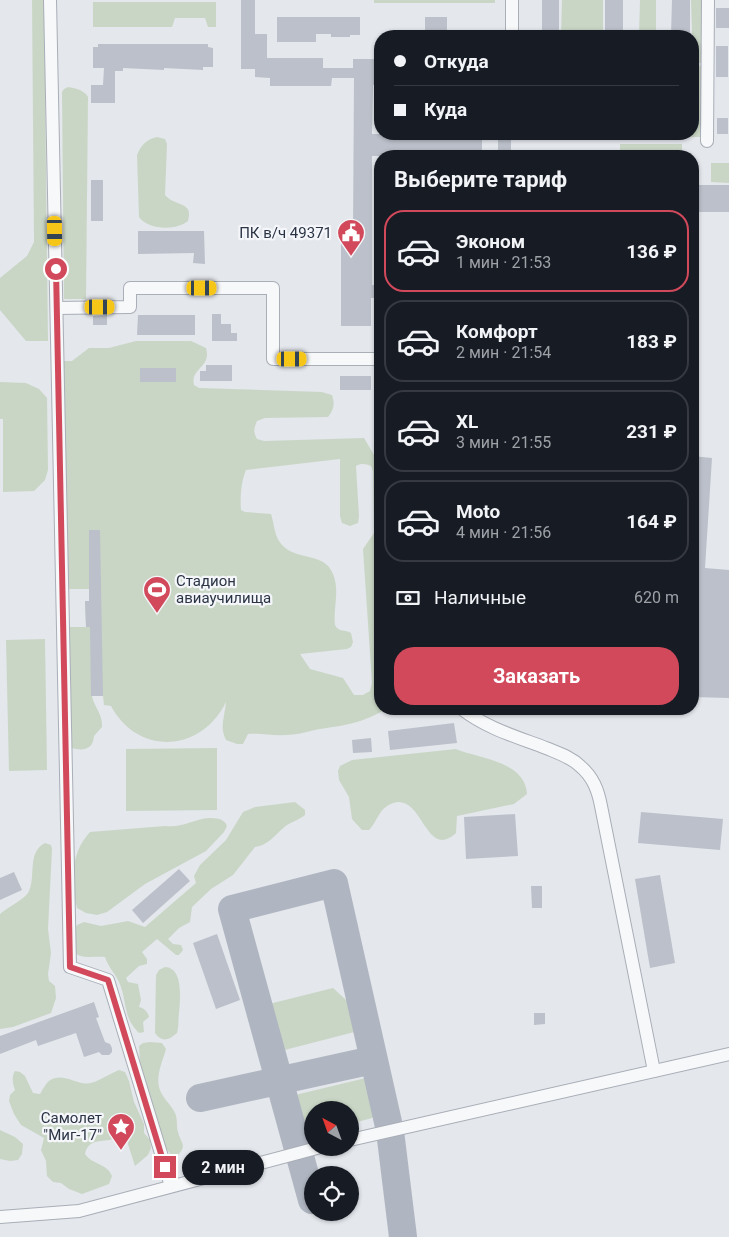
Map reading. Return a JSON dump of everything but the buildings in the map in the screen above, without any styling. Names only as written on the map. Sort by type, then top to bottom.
[{"type":"street","points":[[50,0],[70,967],[108,980],[171,1186]]},
{"type":"street","points":[[512,0],[512,30]]},
{"type":"street","points":[[707,141],[708,0]]},
{"type":"street","points":[[57,308],[130,307],[130,288],[273,288],[273,359],[374,359]]},
{"type":"street","points":[[470,715],[497,729],[575,762],[595,784],[654,1071]]},
{"type":"street","points":[[359,1138],[729,1054]]},
{"type":"street","points":[[0,1217],[79,1211],[304,1151]]},
{"type":"green space","points":[[32,0],[44,0],[48,341],[26,341],[0,310],[0,278],[27,256],[34,242]]},
{"type":"green space","points":[[374,0],[495,0],[495,3],[374,3]]},
{"type":"green space","points":[[562,0],[603,0],[603,30],[561,30]]},
{"type":"green space","points":[[640,0],[656,0],[656,30],[639,30]]},
{"type":"green space","points":[[691,0],[702,0],[702,63],[699,63],[699,30],[692,30]]},
{"type":"green space","points":[[93,2],[216,2],[216,27],[208,27],[205,18],[175,18],[172,27],[93,27]]},
{"type":"green space","points":[[699,66],[703,66],[703,137],[699,137]]},
{"type":"green space","points":[[68,87],[82,91],[88,97],[86,299],[64,299],[62,92]]},
{"type":"green space","points":[[157,137],[165,139],[167,144],[165,195],[186,207],[189,215],[188,221],[170,228],[149,225],[139,217],[137,155],[145,143]]},
{"type":"green space","points":[[620,144],[682,144],[682,150],[620,150]]},
{"type":"green space","points":[[711,163],[729,163],[729,183],[711,182]]},
{"type":"green space","points":[[136,341],[191,341],[206,348],[206,359],[194,379],[194,385],[199,388],[322,392],[332,395],[333,406],[328,417],[265,418],[257,421],[254,432],[257,439],[264,441],[364,438],[374,455],[374,533],[374,715],[354,723],[299,734],[248,734],[243,744],[237,744],[226,740],[224,735],[223,726],[226,702],[215,719],[201,731],[186,739],[169,742],[153,740],[137,734],[123,722],[111,706],[104,705],[103,696],[92,696],[101,718],[102,727],[94,736],[89,747],[83,749],[71,748],[68,627],[86,627],[85,601],[89,601],[89,589],[68,589],[64,361],[72,361],[89,348],[109,348]],"holes":[[[340,459],[340,516],[342,523],[350,526],[358,523],[359,516],[356,466],[360,464],[371,466],[373,471],[374,533],[363,549],[372,683],[370,691],[363,695],[354,695],[343,678],[310,669],[300,654],[351,647],[353,642],[351,633],[340,630],[335,625],[336,587],[333,574],[323,562],[285,548],[277,538],[271,514],[241,510],[241,490],[246,470]]]},
{"type":"green space","points":[[0,382],[26,383],[39,389],[47,398],[48,470],[45,480],[34,491],[3,492],[3,419],[0,419]]},
{"type":"green space","points":[[45,639],[47,770],[9,771],[6,640]]},
{"type":"green space","points":[[217,748],[217,810],[126,811],[126,749]]},
{"type":"green space","points":[[456,749],[510,768],[518,774],[524,783],[527,794],[514,804],[457,816],[456,833],[445,840],[436,838],[408,805],[399,802],[384,808],[369,830],[362,830],[352,819],[349,797],[339,780],[338,771],[340,766],[352,760]]},
{"type":"green space","points":[[295,802],[305,810],[305,815],[287,825],[265,844],[255,847],[233,875],[211,889],[192,907],[190,922],[179,928],[168,939],[173,944],[181,945],[183,950],[179,955],[176,955],[157,939],[142,952],[147,959],[147,964],[139,966],[126,978],[128,982],[138,984],[141,1000],[139,1007],[148,1013],[149,1017],[143,1022],[144,1032],[139,1033],[130,1021],[119,982],[105,957],[83,957],[73,951],[74,929],[77,925],[84,922],[101,926],[128,921],[145,927],[196,883],[194,876],[200,865],[226,840],[243,812],[255,807]]},
{"type":"green space","points":[[208,818],[222,820],[227,826],[224,832],[206,851],[145,884],[107,912],[97,915],[86,913],[77,908],[73,878],[74,868],[83,840],[90,832],[177,826]]},
{"type":"green space","points":[[45,843],[51,845],[52,849],[48,929],[51,953],[48,974],[49,981],[55,986],[56,998],[51,1013],[13,1027],[0,1029],[0,914],[28,893],[31,887],[36,853],[39,847]]},
{"type":"green space","points":[[165,967],[175,973],[180,985],[180,993],[177,1033],[163,1039],[155,1033],[156,975],[159,970]]},
{"type":"green space","points":[[333,988],[358,1011],[362,1030],[277,1052],[265,1005]]},
{"type":"green space","points":[[150,1042],[162,1043],[166,1049],[158,1082],[162,1094],[176,1115],[177,1130],[183,1144],[177,1156],[172,1156],[165,1147],[140,1064],[139,1046]]},
{"type":"green space","points":[[119,1070],[125,1072],[129,1081],[134,1102],[144,1124],[144,1133],[150,1140],[151,1148],[148,1155],[135,1166],[125,1135],[111,1140],[94,1142],[88,1146],[85,1154],[110,1172],[112,1176],[109,1184],[82,1194],[69,1189],[61,1183],[53,1182],[47,1176],[46,1161],[41,1150],[44,1138],[21,1125],[9,1101],[10,1095],[15,1090],[13,1078],[15,1071],[25,1076],[33,1093],[40,1094],[48,1082],[54,1078],[91,1083]]},
{"type":"green space","points":[[374,1076],[380,1108],[372,1118],[359,1122],[359,1101],[304,1101],[303,1136],[291,1096]]},
{"type":"green space","points":[[0,1130],[15,1137],[23,1144],[22,1154],[18,1160],[0,1159]]},
{"type":"taxiway","points":[[304,1171],[232,909],[334,883],[390,1131],[403,1237]]},
{"type":"taxiway","points":[[200,1098],[373,1060]]},
{"type":"place","name":"ПК в/ч 49371","points":[[351,257]]},
{"type":"place","name":"Стадион авиаучилища","points":[[157,614]]},
{"type":"place","name":"Самолет \"Миг-17\"","points":[[121,1151]]},
{"type":"route","points":[[56,269],[70,967],[108,980],[165,1167]]}]
